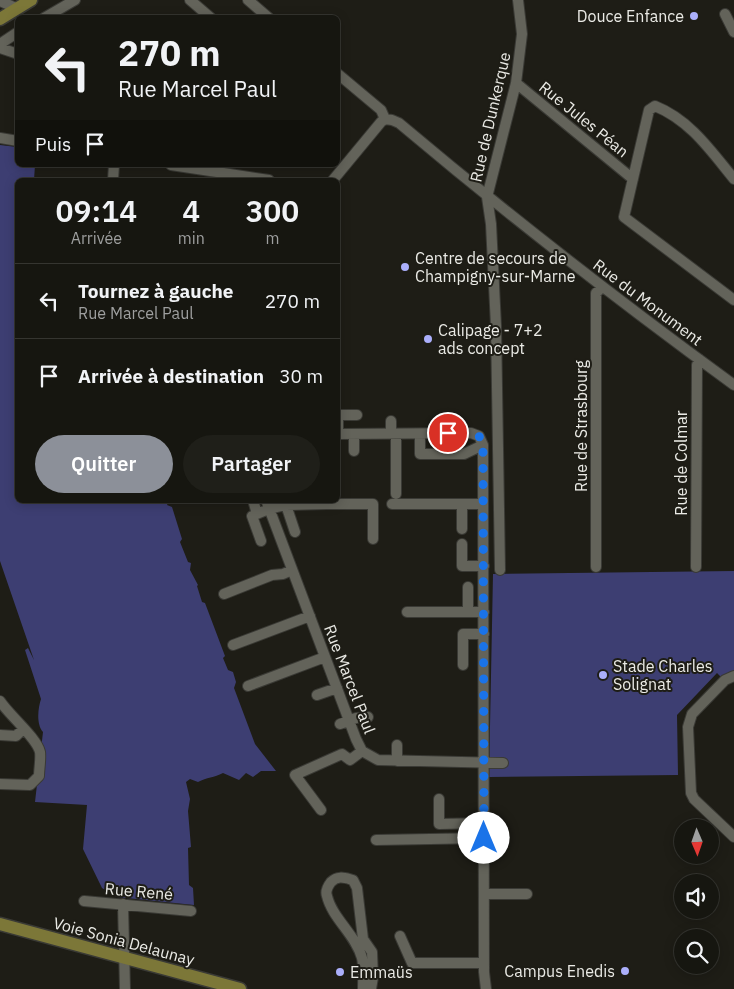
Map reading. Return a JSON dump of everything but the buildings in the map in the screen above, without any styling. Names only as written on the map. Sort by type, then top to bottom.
[{"type":"main road","points":[[0,19],[24,3]]},
{"type":"main road","name":"Voie Sonia Delaunay","points":[[0,924],[240,989]]},
{"type":"street","points":[[49,15],[75,0]]},
{"type":"street","points":[[190,0],[208,15]]},
{"type":"street","points":[[248,0],[266,15]]},
{"type":"street","name":"Rue de Dunkerque","points":[[500,570],[496,326],[491,224],[487,197],[516,82],[522,34],[518,0]]},
{"type":"street","points":[[0,1],[24,3]]},
{"type":"street","points":[[725,14],[734,32]]},
{"type":"street","points":[[0,44],[15,34]]},
{"type":"street","points":[[0,48],[15,53]]},
{"type":"street","name":"Rue du Monument","points":[[340,76],[380,110],[385,119],[399,123],[487,197],[602,287],[734,385]]},
{"type":"street","name":"Rue Jules Péan","points":[[516,82],[632,179]]},
{"type":"street","points":[[734,179],[694,131],[666,110],[655,106],[649,110],[624,217],[734,300]]},
{"type":"street","points":[[335,178],[385,119]]},
{"type":"street","points":[[0,138],[15,140]]},
{"type":"street","points":[[179,167],[214,176],[242,178]]},
{"type":"street","name":"Rue de Strasbourg","points":[[596,567],[596,293],[602,287]]},
{"type":"street","name":"Rue de Colmar","points":[[696,567],[696,365],[699,359]]},
{"type":"street","points":[[340,415],[357,414]]},
{"type":"street","points":[[391,421],[394,499],[483,504]]},
{"type":"street","points":[[340,434],[461,433],[481,440]]},
{"type":"street","points":[[354,434],[354,451]]},
{"type":"street","points":[[420,434],[420,454],[464,454],[481,440],[498,434]]},
{"type":"street","points":[[481,440],[484,566],[484,963],[486,989]]},
{"type":"street","points":[[254,503],[257,514]]},
{"type":"street","points":[[261,541],[252,516],[268,504],[313,503]]},
{"type":"street","points":[[340,503],[373,504],[373,539]]},
{"type":"street","name":"Rue Marcel Paul","points":[[268,504],[337,688],[345,722],[362,751],[378,760],[503,763]]},
{"type":"street","points":[[462,504],[462,529]]},
{"type":"street","points":[[286,505],[296,532]]},
{"type":"street","points":[[462,544],[462,566],[484,566]]},
{"type":"street","points":[[224,594],[272,575],[283,574],[292,570]]},
{"type":"street","points":[[468,587],[468,612]]},
{"type":"street","points":[[407,612],[484,612]]},
{"type":"street","points":[[233,645],[310,616]]},
{"type":"street","points":[[463,665],[463,634],[484,634]]},
{"type":"street","points":[[248,686],[325,656]]},
{"type":"street","points":[[734,676],[725,680],[692,714],[688,727],[691,793],[694,800],[734,837]]},
{"type":"street","points":[[317,695],[337,688]]},
{"type":"street","points":[[0,701],[23,729],[35,740],[40,752],[39,776],[30,785],[0,784]]},
{"type":"street","points":[[345,722],[356,718],[368,717]]},
{"type":"street","points":[[0,735],[16,736],[23,729]]},
{"type":"street","points":[[397,745],[398,761]]},
{"type":"street","points":[[321,810],[295,775],[342,754],[350,760],[362,751]]},
{"type":"street","points":[[439,799],[439,824],[484,823]]},
{"type":"street","points":[[376,840],[484,838]]},
{"type":"street","points":[[363,989],[362,958],[326,895],[327,887],[334,879],[341,877],[353,880],[357,888],[363,939],[372,952],[373,977],[371,989]]},
{"type":"street","points":[[484,894],[527,894]]},
{"type":"street","name":"Rue René","points":[[84,901],[191,911]]},
{"type":"street","points":[[123,904],[125,989]]},
{"type":"street","points":[[400,936],[412,963],[484,963]]},
{"type":"shaded area","points":[[0,145],[15,147],[15,167],[35,167],[34,178],[15,178],[15,503],[168,503],[167,505],[172,507],[182,539],[180,542],[188,562],[191,563],[190,570],[198,585],[202,602],[205,603],[225,656],[223,658],[228,670],[233,672],[236,682],[234,688],[255,744],[276,771],[261,771],[253,777],[246,773],[239,780],[223,773],[198,782],[190,779],[186,782],[190,799],[188,811],[191,847],[188,848],[189,885],[193,888],[194,905],[117,897],[102,888],[83,849],[87,805],[35,802],[43,732],[38,720],[41,699],[25,650],[28,648],[34,660],[0,561]]},
{"type":"shaded area","name":"Stade Charles Solignat","points":[[734,571],[734,671],[729,672],[722,678],[717,673],[677,715],[678,775],[489,777],[493,574]]},
{"type":"place","name":"Douce Enfance","points":[[694,16]]},
{"type":"place","name":"Centre de secours de Champigny-sur-Marne","points":[[405,267]]},
{"type":"place","name":"Calipage - 7+2 ads concept","points":[[428,339]]},
{"type":"place","name":"Stade Charles Solignat","points":[[603,675]]},
{"type":"place","name":"Campus Enedis","points":[[625,971]]},
{"type":"place","name":"Emmaüs","points":[[340,972]]},
{"type":"route","points":[[448,433],[471,433],[479,436],[483,445],[484,838]]}]
